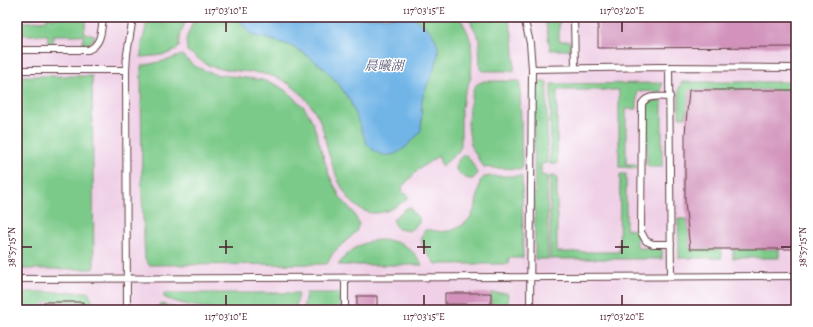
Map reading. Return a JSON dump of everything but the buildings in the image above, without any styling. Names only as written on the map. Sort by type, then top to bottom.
[{"type":"lane","points":[[17,50],[88,50],[99,42],[103,17]]},
{"type":"lane","points":[[127,310],[126,70],[133,17]]},
{"type":"lane","points":[[524,17],[530,43],[532,68],[530,310]]},
{"type":"lane","points":[[574,17],[575,68]]},
{"type":"lane","points":[[669,67],[671,276]]},
{"type":"lane","points":[[532,68],[796,68]]},
{"type":"lane","points":[[17,70],[126,70]]},
{"type":"lane","points":[[670,97],[648,98],[644,100],[642,104],[641,232],[646,241],[653,244],[671,244]]},
{"type":"lane","points":[[17,279],[796,276]]},
{"type":"lane","points":[[345,278],[345,310]]},
{"type":"shaded area","points":[[17,17],[796,17],[796,310],[17,310]]},
{"type":"green space","points":[[47,17],[52,17],[53,19],[59,17],[87,17],[84,33],[95,35],[92,41],[83,45],[83,35],[53,35],[53,46],[48,45],[48,35],[18,35],[17,45],[17,23],[47,20]]},
{"type":"green space","points":[[148,17],[188,17],[184,24],[179,47],[176,50],[167,54],[141,57],[142,44]]},
{"type":"green space","points":[[195,17],[460,17],[471,42],[472,58],[471,77],[464,95],[461,112],[461,147],[457,153],[442,166],[438,156],[419,169],[402,187],[403,193],[408,195],[408,198],[391,209],[376,213],[364,211],[354,204],[345,193],[332,164],[321,124],[307,101],[294,88],[280,79],[261,73],[213,67],[187,51],[186,39]]},
{"type":"green space","points":[[468,17],[508,17],[513,44],[514,71],[482,71],[480,69],[479,38]]},
{"type":"green space","points":[[545,17],[559,17],[559,41],[570,41],[570,50],[550,50]]},
{"type":"green space","points":[[182,55],[194,66],[214,74],[262,80],[277,85],[304,107],[312,120],[329,175],[340,197],[353,212],[359,224],[356,232],[333,253],[327,264],[149,265],[145,259],[142,196],[141,66],[168,60]]},
{"type":"green space","points":[[17,76],[92,76],[94,269],[17,269]]},
{"type":"green space","points":[[484,81],[520,81],[522,169],[484,167],[471,146],[468,126],[469,108],[474,88],[477,84]]},
{"type":"green space","points":[[534,82],[547,82],[547,163],[541,164],[541,175],[547,176],[548,259],[535,259]]},
{"type":"green space","points":[[681,82],[796,82],[796,90],[690,90],[686,117],[679,117],[679,87],[681,87]]},
{"type":"green space","points":[[662,83],[661,92],[637,91],[637,109],[626,109],[626,164],[636,164],[637,168],[619,167],[619,90],[557,90],[557,164],[550,164],[551,84]]},
{"type":"green space","points":[[652,101],[662,101],[662,167],[648,167],[647,164],[647,105]]},
{"type":"green space","points":[[466,155],[477,174],[473,179],[465,178],[456,170],[456,163],[462,156]]},
{"type":"green space","points":[[620,174],[626,174],[626,229],[637,230],[637,248],[662,248],[662,259],[550,259],[550,176],[557,176],[557,252],[619,252]]},
{"type":"green space","points":[[522,176],[523,258],[509,258],[509,264],[435,264],[422,244],[425,230],[441,232],[450,231],[465,223],[473,213],[477,201],[480,181],[484,177]]},
{"type":"green space","points":[[410,207],[414,214],[419,217],[419,223],[409,231],[398,229],[394,224],[394,218]]},
{"type":"green space","points":[[678,219],[687,219],[690,249],[722,249],[722,258],[679,258]]},
{"type":"green space","points":[[378,240],[392,241],[404,245],[414,253],[422,265],[338,265],[346,255],[355,248],[365,243]]},
{"type":"green space","points":[[733,249],[779,249],[779,258],[733,258]]},
{"type":"green space","points":[[17,292],[88,292],[93,303],[93,310],[17,310]]},
{"type":"green space","points":[[165,293],[299,293],[295,310],[229,310],[196,307],[165,298],[163,296]]},
{"type":"green space","points":[[306,293],[338,293],[340,295],[340,310],[303,310]]},
{"type":"green space","points":[[491,293],[507,293],[508,310],[497,310],[491,304]]},
{"type":"green space","points":[[162,304],[180,310],[150,310]]},
{"type":"water","name":"晨曦湖","points":[[239,17],[412,17],[427,28],[433,35],[437,43],[438,50],[434,70],[423,96],[421,129],[419,134],[404,149],[398,152],[388,155],[378,153],[367,144],[350,101],[338,83],[323,67],[302,52],[286,44],[252,35],[244,26]]}]
